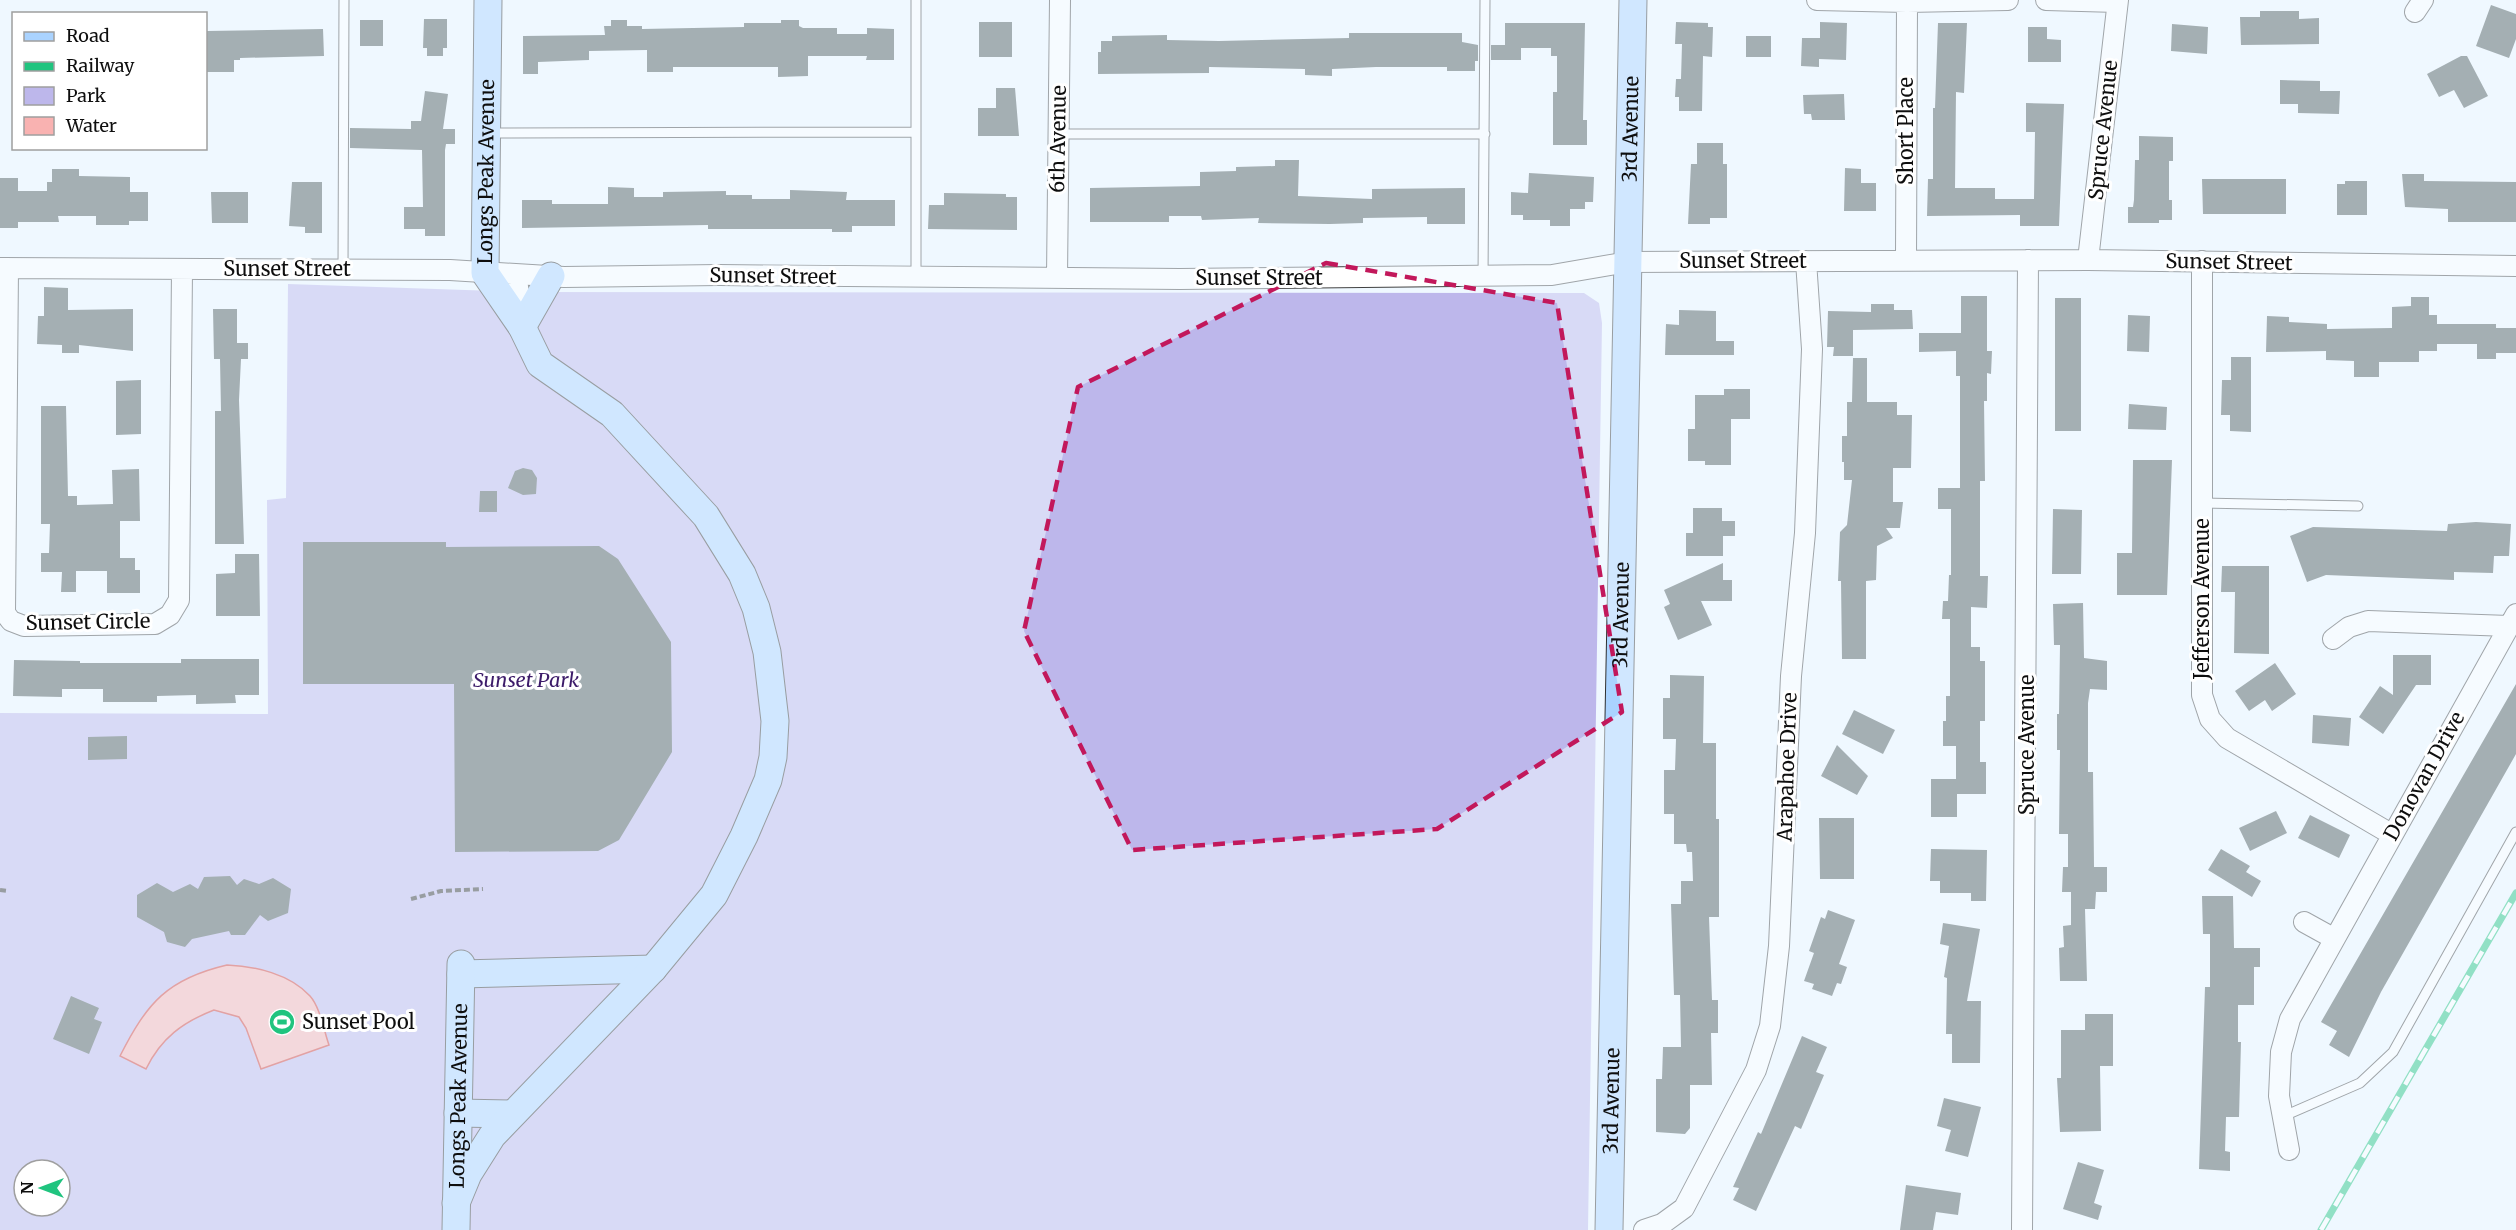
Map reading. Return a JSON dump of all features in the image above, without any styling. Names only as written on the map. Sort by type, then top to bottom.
[{"type":"street","name":"Longs Peak Avenue","points":[[456,1230],[461,969],[653,969],[689,928],[721,885],[768,780],[773,757],[775,721],[767,652],[760,621],[747,584],[706,516],[612,414],[540,364],[522,327],[485,273],[488,0]]},
{"type":"street","name":"6th Avenue","points":[[1057,277],[1060,0]]},
{"type":"street","name":"3rd Avenue","points":[[1610,1230],[1633,0]]},
{"type":"street","points":[[1817,0],[1907,2],[2008,0]]},
{"type":"street","points":[[2046,0],[2117,1]]},
{"type":"street","name":"Spruce Avenue","points":[[2088,260],[2117,1]]},
{"type":"street","name":"Short Place","points":[[1906,260],[1907,2]]},
{"type":"street","name":"Spruce Avenue","points":[[2022,1230],[2028,260]]},
{"type":"street","name":"Sunset Street","points":[[4,268],[343,269],[551,276],[1483,278],[1552,275],[1628,262],[2088,260],[2516,266]]},
{"type":"street","name":"Arapahoe Drive","points":[[1644,1230],[1662,1224],[1684,1208],[1756,1070],[1770,1026],[1779,946],[1791,676],[1805,533],[1812,349],[1806,261]]},
{"type":"street","name":"Jefferson Avenue","points":[[2202,261],[2202,695],[2210,719],[2226,738],[2391,834]]},
{"type":"street","name":"Sunset Circle","points":[[4,268],[5,613],[11,621],[24,626],[155,624],[170,615],[179,600],[182,269]]},
{"type":"street","points":[[522,327],[551,276]]},
{"type":"street","points":[[2333,639],[2349,627],[2368,621],[2512,620]]},
{"type":"street","name":"Donovan Drive","points":[[2289,1150],[2279,1096],[2281,1052],[2290,1019],[2333,938],[2512,620]]},
{"type":"street","points":[[2304,922],[2333,938]]},
{"type":"street","points":[[456,1203],[480,1153],[511,1114],[653,969]]},
{"type":"street","points":[[458,1113],[511,1114]]},
{"type":"lane","points":[[343,269],[344,0]]},
{"type":"lane","points":[[916,0],[916,277]]},
{"type":"lane","points":[[1483,278],[1485,0]]},
{"type":"lane","points":[[486,133],[916,132]]},
{"type":"lane","points":[[1058,134],[1485,134]]},
{"type":"lane","points":[[2202,503],[2358,506]]},
{"type":"lane","points":[[2284,1116],[2360,1083],[2393,1052],[2516,832]]},
{"type":"path","points":[[411,899],[441,891],[483,889]]},
{"type":"path","points":[[0,890],[8,891]]},
{"type":"highlighted area","points":[[1326,263],[1557,303],[1622,712],[1437,829],[1132,850],[1024,631],[1078,387]]},
{"type":"green space","name":"Sunset Park","points":[[288,284],[523,292],[1584,293],[1599,303],[1602,323],[1588,1230],[0,1230],[0,713],[268,714],[267,500],[286,498]]},
{"type":"water","name":"Sunset Pool","points":[[227,965],[260,969],[302,988],[316,1006],[329,1045],[261,1069],[246,1028],[239,1017],[214,1010],[192,1020],[174,1032],[159,1048],[146,1069],[120,1056],[140,1021],[161,996],[189,978]]},
{"type":"building","points":[[2491,5],[2516,14],[2516,39],[2509,58],[2476,46]]},
{"type":"building","points":[[2260,11],[2299,11],[2299,19],[2319,18],[2319,44],[2241,45],[2240,17],[2260,17]]},
{"type":"building","points":[[424,19],[447,19],[447,48],[443,48],[443,56],[427,56],[427,48],[423,48]]},
{"type":"building","points":[[360,20],[383,20],[383,46],[360,46]]},
{"type":"building","points":[[611,20],[627,20],[627,26],[642,26],[642,29],[744,27],[744,23],[781,23],[781,20],[799,20],[799,26],[803,28],[837,28],[837,34],[867,34],[867,28],[894,29],[894,60],[866,60],[867,56],[808,56],[808,76],[778,77],[778,67],[673,67],[673,72],[647,72],[647,50],[589,51],[589,60],[538,62],[538,74],[523,74],[523,36],[605,35],[604,26],[611,26]]},
{"type":"building","points":[[979,22],[1012,22],[1012,57],[979,57]]},
{"type":"building","points":[[1676,22],[1708,23],[1708,27],[1713,27],[1712,57],[1703,56],[1702,111],[1679,111],[1679,97],[1675,97],[1676,79],[1681,79],[1682,44],[1675,44]]},
{"type":"building","points":[[1820,22],[1847,23],[1846,60],[1819,59],[1819,67],[1801,66],[1802,38],[1820,38]]},
{"type":"building","points":[[1505,23],[1585,23],[1583,120],[1587,120],[1587,145],[1553,145],[1553,92],[1557,92],[1557,56],[1551,56],[1551,48],[1521,48],[1521,60],[1491,60],[1491,45],[1505,45]]},
{"type":"building","points":[[1938,23],[1967,23],[1964,93],[1956,92],[1955,188],[1995,188],[1995,199],[2034,199],[2035,132],[2026,132],[2026,103],[2064,104],[2059,226],[2020,226],[2020,215],[1927,216],[1928,179],[1933,179],[1933,108],[1935,108]]},
{"type":"building","points":[[2172,24],[2208,27],[2207,54],[2171,51]]},
{"type":"building","points":[[2028,27],[2047,27],[2047,39],[2061,40],[2061,62],[2028,62]]},
{"type":"building","points":[[323,29],[324,56],[240,58],[240,60],[234,60],[234,72],[207,72],[207,31]]},
{"type":"building","points":[[1349,33],[1462,33],[1462,42],[1478,45],[1478,61],[1475,61],[1475,71],[1447,71],[1447,67],[1376,67],[1332,69],[1332,76],[1305,75],[1305,69],[1209,67],[1209,73],[1098,74],[1098,52],[1101,52],[1101,41],[1112,41],[1112,36],[1167,35],[1167,40],[1219,41],[1349,38]]},
{"type":"building","points":[[1746,36],[1771,36],[1771,57],[1746,57]]},
{"type":"building","points":[[2461,56],[2467,56],[2488,96],[2464,108],[2454,90],[2439,97],[2427,74]]},
{"type":"building","points":[[2280,80],[2320,81],[2320,91],[2340,91],[2339,114],[2298,113],[2298,104],[2280,104]]},
{"type":"building","points":[[996,88],[1015,88],[1019,136],[978,136],[978,108],[996,108]]},
{"type":"building","points":[[425,91],[448,94],[443,129],[455,129],[455,144],[446,144],[445,150],[445,236],[425,236],[425,229],[404,229],[404,207],[423,207],[422,150],[350,148],[350,128],[411,129],[411,121],[421,121]]},
{"type":"building","points":[[1844,94],[1845,120],[1812,120],[1811,114],[1804,114],[1803,95]]},
{"type":"building","points":[[2139,136],[2173,137],[2173,161],[2169,161],[2169,200],[2172,200],[2172,220],[2159,220],[2159,223],[2128,223],[2128,207],[2133,207],[2134,200],[2135,160],[2139,160]]},
{"type":"building","points":[[1697,143],[1723,143],[1723,164],[1727,164],[1727,218],[1710,218],[1710,224],[1688,224],[1691,164],[1697,164]]},
{"type":"building","points":[[1275,160],[1299,160],[1298,196],[1372,199],[1372,189],[1465,188],[1465,224],[1427,224],[1427,217],[1363,218],[1363,223],[1330,224],[1258,223],[1259,218],[1202,220],[1201,216],[1169,216],[1169,222],[1090,222],[1090,188],[1200,186],[1200,172],[1236,171],[1236,167],[1275,166]]},
{"type":"building","points":[[1845,168],[1861,169],[1861,183],[1876,183],[1876,211],[1844,211]]},
{"type":"building","points":[[52,169],[79,169],[79,176],[130,177],[130,192],[148,192],[148,221],[129,221],[129,225],[96,225],[96,216],[58,216],[59,222],[18,222],[18,228],[0,228],[0,178],[18,178],[18,191],[47,191],[47,182],[52,182]]},
{"type":"building","points":[[1529,173],[1594,177],[1593,202],[1585,202],[1585,209],[1570,209],[1570,226],[1550,226],[1550,220],[1523,220],[1523,215],[1511,215],[1511,192],[1528,193]]},
{"type":"building","points":[[2402,174],[2424,174],[2424,181],[2516,182],[2516,222],[2448,222],[2448,209],[2405,207]]},
{"type":"building","points":[[2202,179],[2286,179],[2286,214],[2203,214]]},
{"type":"building","points":[[2345,181],[2367,181],[2367,215],[2337,215],[2337,184],[2345,184]]},
{"type":"building","points":[[292,182],[322,182],[322,233],[305,233],[305,227],[289,226]]},
{"type":"building","points":[[608,187],[634,188],[634,197],[663,197],[663,192],[726,191],[726,195],[752,195],[752,199],[790,199],[790,190],[847,192],[846,200],[895,200],[895,226],[852,226],[852,232],[832,232],[832,229],[708,229],[708,225],[522,228],[522,200],[552,200],[552,204],[608,204]]},
{"type":"building","points":[[211,192],[248,192],[248,223],[212,223]]},
{"type":"building","points":[[944,193],[1006,194],[1006,197],[1017,197],[1017,230],[928,229],[929,205],[944,205]]},
{"type":"building","points":[[44,287],[68,288],[68,310],[133,309],[133,351],[79,345],[79,353],[62,353],[62,345],[37,344],[38,316],[44,316]]},
{"type":"building","points":[[1961,296],[1987,296],[1987,351],[1992,351],[1991,374],[1987,373],[1987,401],[1984,401],[1985,481],[1980,481],[1980,576],[1988,576],[1987,608],[1971,607],[1971,647],[1980,647],[1980,661],[1985,661],[1985,721],[1980,721],[1980,762],[1986,762],[1986,794],[1957,794],[1957,817],[1931,817],[1931,779],[1956,779],[1956,746],[1943,746],[1946,696],[1950,696],[1950,619],[1942,619],[1943,601],[1948,601],[1949,575],[1951,575],[1951,509],[1938,509],[1938,488],[1960,488],[1960,376],[1956,376],[1956,351],[1919,352],[1919,333],[1961,333]]},
{"type":"building","points":[[2411,297],[2429,297],[2429,315],[2437,315],[2437,324],[2496,324],[2496,328],[2516,328],[2516,353],[2496,353],[2496,359],[2477,359],[2477,344],[2437,344],[2437,351],[2419,351],[2419,362],[2379,362],[2379,377],[2354,377],[2354,361],[2326,360],[2326,351],[2266,352],[2267,316],[2289,317],[2289,322],[2327,324],[2327,329],[2392,328],[2392,307],[2411,306]]},
{"type":"building","points":[[2055,298],[2081,298],[2081,431],[2055,431]]},
{"type":"building","points":[[1871,304],[1894,304],[1894,310],[1912,310],[1913,329],[1853,330],[1853,356],[1833,356],[1834,347],[1827,347],[1828,311],[1871,312]]},
{"type":"building","points":[[213,309],[237,309],[237,343],[248,343],[248,359],[241,359],[239,400],[244,544],[215,544],[215,411],[221,411],[220,359],[214,359]]},
{"type":"building","points":[[1679,310],[1716,311],[1716,341],[1734,341],[1734,355],[1665,355],[1666,324],[1679,325]]},
{"type":"building","points":[[2128,315],[2150,316],[2149,352],[2127,351]]},
{"type":"building","points":[[2231,357],[2251,357],[2251,432],[2230,431],[2230,415],[2221,415],[2222,380],[2231,380]]},
{"type":"building","points":[[1853,358],[1867,358],[1867,402],[1897,402],[1897,415],[1912,415],[1911,468],[1893,468],[1893,502],[1903,502],[1900,528],[1886,528],[1893,538],[1877,546],[1876,580],[1866,581],[1866,659],[1842,659],[1841,581],[1838,581],[1840,532],[1847,525],[1852,480],[1844,480],[1842,436],[1847,436],[1847,402],[1852,402]]},
{"type":"building","points":[[141,380],[141,434],[116,435],[116,381]]},
{"type":"building","points":[[1724,389],[1750,389],[1750,419],[1731,419],[1731,465],[1705,465],[1705,461],[1688,461],[1688,429],[1695,429],[1695,395],[1724,395]]},
{"type":"building","points":[[2129,404],[2167,407],[2166,430],[2128,429]]},
{"type":"building","points":[[41,406],[66,406],[68,496],[77,496],[77,505],[113,504],[112,470],[139,469],[140,521],[120,521],[120,558],[135,558],[135,570],[140,570],[140,593],[107,593],[107,571],[76,571],[76,592],[61,592],[62,572],[41,572],[41,553],[49,553],[50,524],[41,524]]},
{"type":"building","points":[[2133,460],[2172,460],[2167,595],[2117,595],[2117,553],[2132,553]]},
{"type":"building","points":[[523,468],[532,470],[537,478],[536,494],[523,495],[508,488],[515,471]]},
{"type":"building","points":[[480,491],[497,491],[497,512],[479,512]]},
{"type":"building","points":[[1693,508],[1722,508],[1722,521],[1735,521],[1735,536],[1723,536],[1723,556],[1686,556],[1686,533],[1693,533]]},
{"type":"building","points":[[2053,509],[2082,510],[2081,574],[2052,574]]},
{"type":"building","points":[[2476,522],[2511,524],[2509,556],[2494,556],[2493,573],[2454,572],[2454,580],[2326,575],[2307,582],[2290,536],[2313,527],[2447,531],[2448,524]]},
{"type":"building","points":[[303,542],[446,542],[446,547],[599,546],[618,559],[671,642],[672,752],[619,840],[598,851],[455,852],[454,684],[303,684]]},
{"type":"building","points":[[235,554],[259,554],[260,616],[216,616],[216,574],[235,573]]},
{"type":"building","points":[[1723,563],[1723,580],[1732,580],[1732,601],[1701,601],[1712,625],[1678,640],[1664,607],[1670,604],[1664,590]]},
{"type":"building","points":[[2222,566],[2269,566],[2269,654],[2234,653],[2235,592],[2221,592]]},
{"type":"building","points":[[2083,603],[2084,658],[2107,661],[2107,690],[2090,689],[2088,772],[2093,772],[2094,867],[2107,867],[2107,892],[2096,892],[2095,909],[2085,909],[2087,981],[2060,981],[2059,948],[2064,947],[2063,926],[2071,925],[2071,892],[2062,892],[2063,867],[2068,867],[2068,834],[2059,834],[2060,750],[2057,750],[2057,714],[2059,714],[2060,645],[2054,645],[2053,604]]},
{"type":"building","points":[[2393,655],[2431,655],[2431,685],[2416,685],[2383,734],[2359,717],[2380,686],[2393,695]]},
{"type":"building","points":[[181,659],[259,659],[259,695],[235,695],[236,703],[196,704],[196,695],[157,696],[157,702],[103,702],[103,689],[62,689],[62,697],[13,696],[14,660],[80,661],[80,663],[181,663]]},
{"type":"building","points":[[2275,663],[2296,694],[2272,711],[2265,700],[2249,711],[2235,691]]},
{"type":"building","points":[[1670,675],[1704,676],[1703,743],[1716,743],[1716,819],[1719,819],[1719,917],[1709,917],[1712,1000],[1718,1000],[1718,1033],[1711,1033],[1712,1085],[1690,1085],[1690,1128],[1685,1134],[1656,1132],[1656,1079],[1662,1079],[1663,1047],[1681,1047],[1680,995],[1674,995],[1671,904],[1681,904],[1681,881],[1693,881],[1692,852],[1687,852],[1686,844],[1674,844],[1674,814],[1664,814],[1664,770],[1675,770],[1676,739],[1663,739],[1663,698],[1670,698]]},
{"type":"building","points":[[2516,684],[2516,754],[2381,992],[2349,1057],[2329,1045],[2337,1031],[2321,1022]]},
{"type":"building","points":[[1854,710],[1895,730],[1883,754],[1842,734]]},
{"type":"building","points":[[2313,715],[2351,718],[2349,746],[2312,743]]},
{"type":"building","points":[[127,736],[127,759],[88,760],[88,737]]},
{"type":"building","points":[[1837,745],[1868,776],[1857,795],[1821,776]]},
{"type":"building","points":[[2276,811],[2287,833],[2250,851],[2239,828]]},
{"type":"building","points":[[2310,815],[2350,835],[2339,858],[2298,838]]},
{"type":"building","points":[[1819,818],[1854,818],[1854,879],[1820,879]]},
{"type":"building","points":[[1931,849],[1987,850],[1986,901],[1971,901],[1971,893],[1940,893],[1940,881],[1930,881]]},
{"type":"building","points":[[2221,849],[2250,866],[2246,872],[2261,881],[2252,897],[2208,870]]},
{"type":"building","points":[[230,876],[237,885],[244,879],[259,884],[273,878],[291,889],[288,913],[268,921],[260,915],[245,935],[231,935],[229,931],[192,939],[185,947],[167,942],[164,932],[137,917],[137,895],[157,883],[173,892],[190,884],[198,889],[204,877]]},
{"type":"building","points":[[2202,896],[2233,896],[2234,948],[2260,948],[2260,967],[2254,967],[2254,1005],[2238,1005],[2238,1042],[2241,1042],[2239,1117],[2226,1117],[2225,1151],[2230,1152],[2230,1171],[2199,1169],[2205,987],[2210,987],[2210,934],[2203,934]]},
{"type":"building","points":[[1828,910],[1855,920],[1839,964],[1847,967],[1841,984],[1837,983],[1832,996],[1812,989],[1814,984],[1804,981],[1814,953],[1809,951],[1821,917],[1825,919]]},
{"type":"building","points":[[1943,923],[1980,929],[1967,1001],[1981,1001],[1980,1063],[1952,1063],[1952,1034],[1946,1034],[1947,978],[1944,977],[1949,946],[1940,944]]},
{"type":"building","points":[[71,996],[99,1008],[94,1019],[102,1022],[89,1054],[53,1039]]},
{"type":"building","points":[[2085,1014],[2113,1014],[2113,1066],[2100,1066],[2101,1131],[2060,1132],[2057,1078],[2061,1078],[2061,1030],[2085,1030]]},
{"type":"building","points":[[1802,1036],[1827,1047],[1816,1072],[1824,1075],[1801,1129],[1795,1126],[1756,1211],[1733,1200],[1739,1188],[1733,1187],[1758,1132],[1761,1134]]},
{"type":"building","points":[[1944,1098],[1981,1107],[1968,1157],[1945,1151],[1951,1130],[1937,1126]]},
{"type":"building","points":[[2078,1162],[2104,1170],[2094,1203],[2102,1206],[2098,1220],[2063,1209]]},
{"type":"building","points":[[1906,1185],[1961,1193],[1958,1215],[1936,1212],[1933,1230],[1900,1230]]},
{"type":"railway","points":[[2321,1230],[2516,893]]},
{"type":"place","name":"Sunset Pool","points":[[282,1022]]}]
